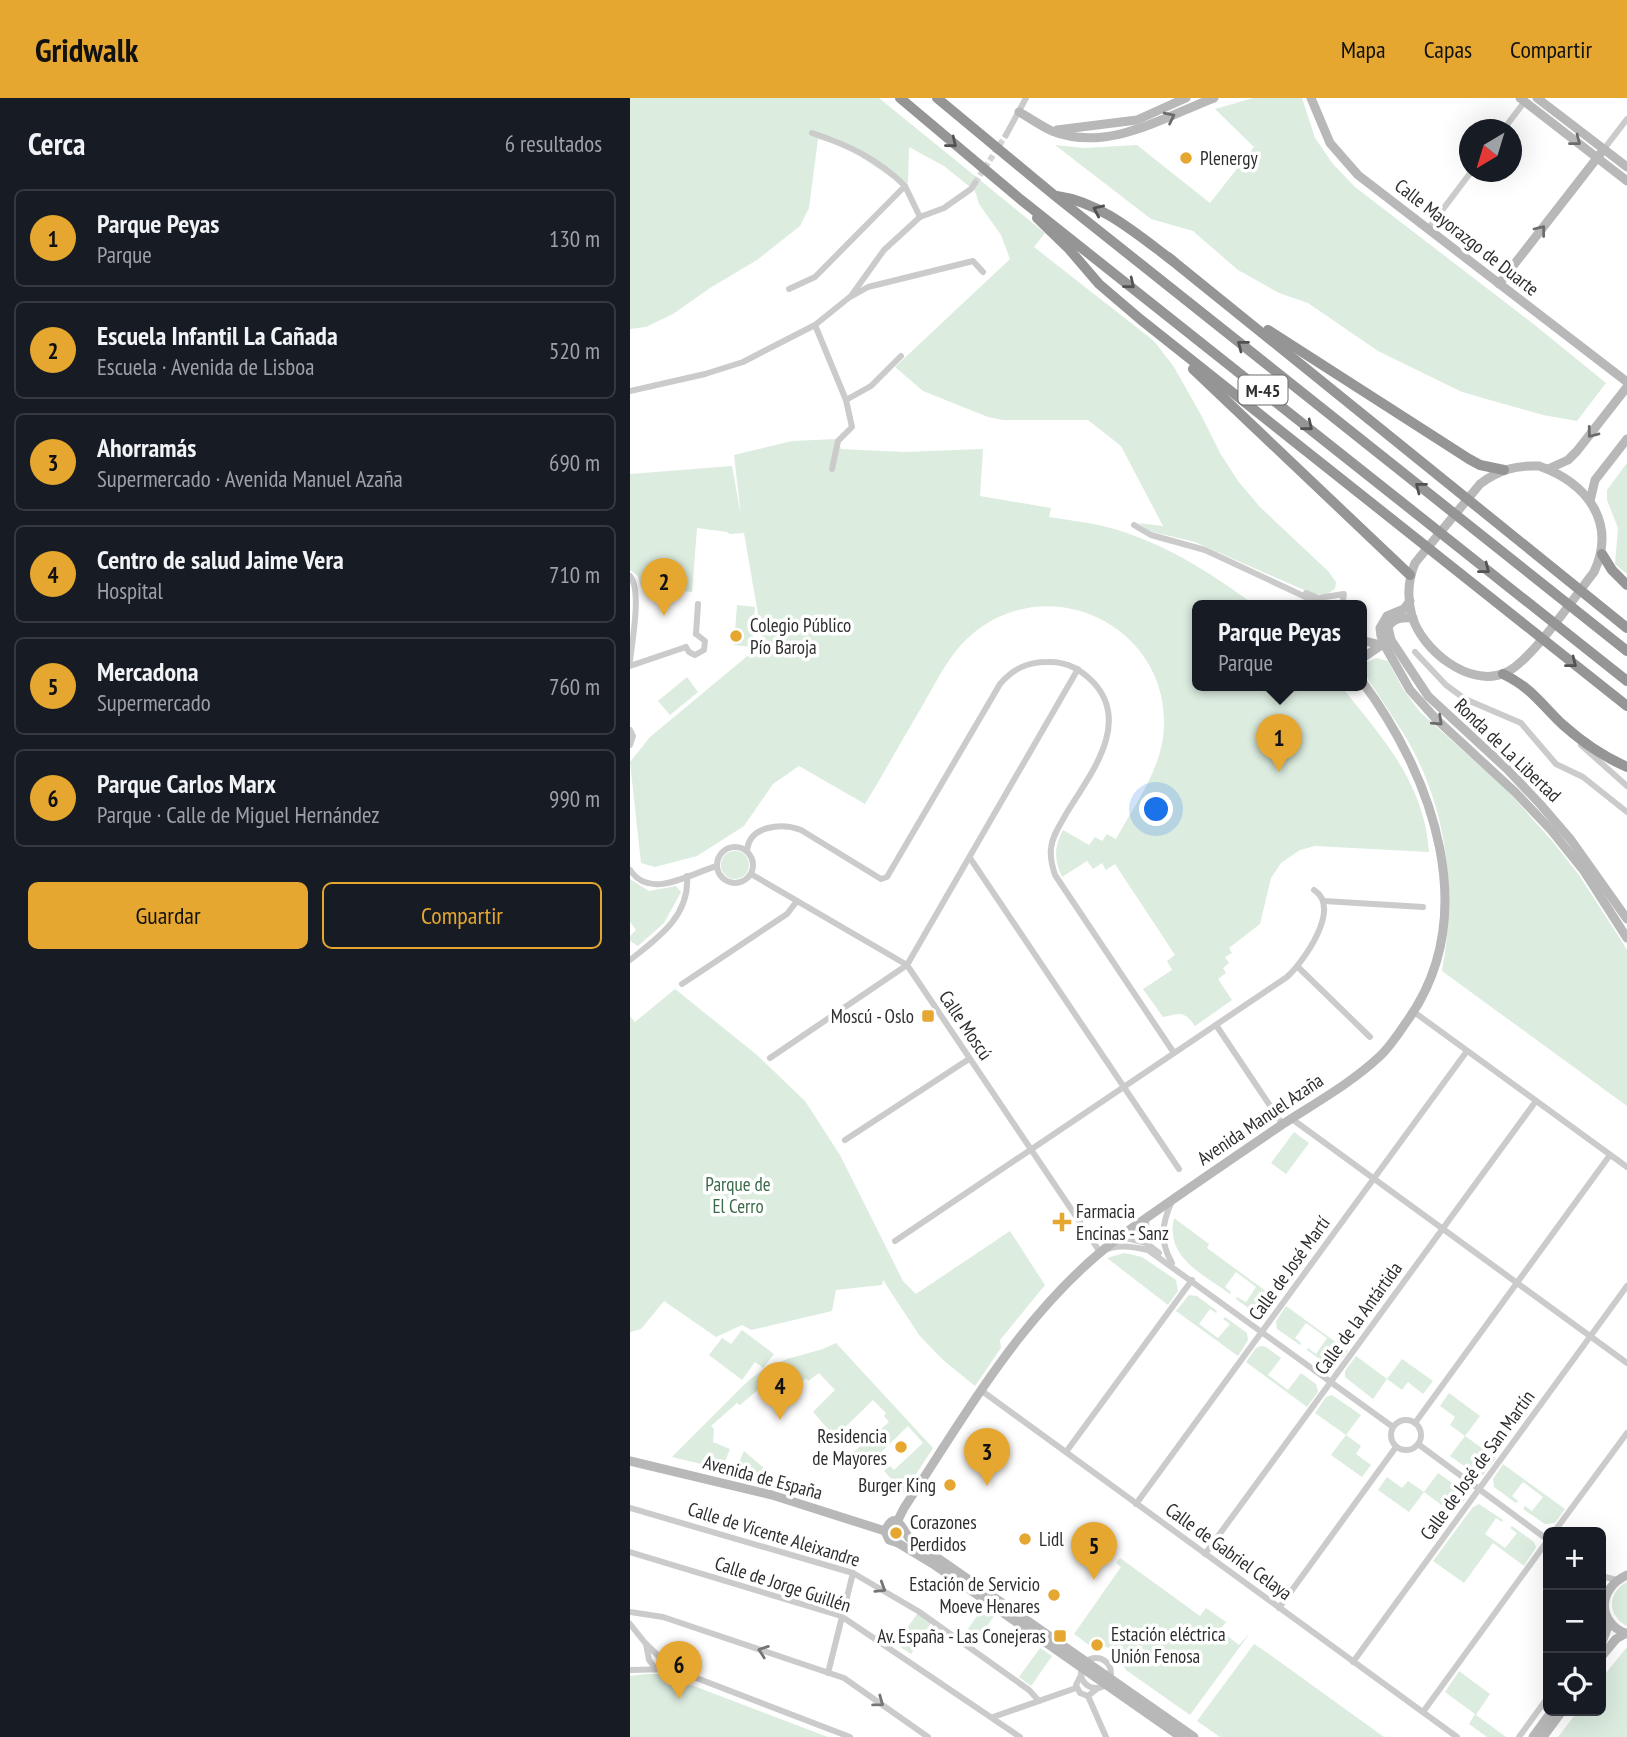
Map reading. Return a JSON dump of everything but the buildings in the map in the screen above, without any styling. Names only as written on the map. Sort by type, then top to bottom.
[{"type":"highway","name":"M-45","points":[[900,98],[1020,199],[1093,254],[1627,681]]},
{"type":"highway","name":"M-45","points":[[937,98],[1054,195],[1627,651]]},
{"type":"highway","points":[[1054,195],[1072,198],[1101,211],[1275,335],[1469,460],[1504,470]]},
{"type":"highway","points":[[1020,199],[1069,249],[1098,284],[1627,706]]},
{"type":"highway","points":[[1167,257],[1627,628]]},
{"type":"highway","points":[[1140,319],[1410,575]]},
{"type":"highway","points":[[1602,554],[1612,570],[1627,585]]},
{"type":"highway","points":[[1503,674],[1526,687],[1564,725],[1596,751],[1627,767]]},
{"type":"street","points":[[1006,135],[1026,98]]},
{"type":"street","points":[[1052,131],[1137,120],[1186,98]]},
{"type":"street","points":[[1019,112],[1052,131],[1080,136],[1120,134],[1151,126],[1214,98]]},
{"type":"street","name":"Calle Mayorazgo de Duarte","points":[[1311,98],[1329,143],[1358,175],[1627,384]]},
{"type":"street","points":[[1537,98],[1627,167]]},
{"type":"street","points":[[1510,119],[1522,100],[1627,181]]},
{"type":"street","points":[[1499,284],[1627,119]]},
{"type":"street","points":[[812,133],[853,147],[894,175],[905,186],[920,217]]},
{"type":"street","points":[[1428,229],[1463,182]]},
{"type":"street","points":[[851,296],[884,250],[920,217],[944,208],[971,189],[975,183]]},
{"type":"street","points":[[789,289],[815,277],[905,186]]},
{"type":"street","points":[[630,391],[705,374],[743,362],[815,326],[851,296],[867,287],[973,261],[983,272]]},
{"type":"street","points":[[815,326],[846,400],[852,427],[838,441],[832,469]]},
{"type":"street","points":[[846,400],[871,386],[901,356]]},
{"type":"street","points":[[1548,469],[1569,460],[1627,384]]},
{"type":"street","points":[[1590,502],[1595,480],[1627,439]]},
{"type":"street","points":[[1529,466],[1548,469],[1567,480],[1590,502],[1601,522],[1602,554],[1588,580],[1518,666],[1503,674],[1480,675],[1450,663],[1426,641],[1413,618],[1410,575],[1415,563],[1474,489],[1486,480],[1504,470],[1529,466]]},
{"type":"street","points":[[1134,525],[1151,535],[1205,550],[1313,600]]},
{"type":"street","points":[[630,576],[636,592],[630,664],[686,647]]},
{"type":"street","points":[[1284,586],[1318,598],[1344,594],[1343,600]]},
{"type":"street","points":[[1382,646],[1383,621],[1387,616],[1404,609],[1410,601]]},
{"type":"street","points":[[695,634],[698,604]]},
{"type":"street","name":"Ronda de La Libertad","points":[[1413,618],[1391,621],[1388,627],[1391,640],[1427,696],[1507,769],[1553,818],[1588,862],[1627,919]]},
{"type":"street","points":[[695,634],[705,641],[704,650],[695,655],[686,647],[687,639],[695,634]]},
{"type":"street","points":[[1367,642],[1382,646]]},
{"type":"street","points":[[1367,655],[1382,646]]},
{"type":"street","name":"Ronda de La Libertad","points":[[1382,646],[1421,704],[1515,792],[1550,830],[1584,872],[1627,938]]},
{"type":"street","points":[[1415,652],[1446,685],[1465,699],[1521,723],[1556,764],[1583,777],[1627,813]]},
{"type":"street","points":[[747,850],[750,841],[764,830],[772,826],[787,826],[801,831],[880,878],[887,877],[1000,684],[1017,668],[1027,664],[1058,662],[1078,669],[1102,694],[1108,709],[1109,731],[1099,758],[1056,832],[1051,847],[1055,875],[1174,1054]]},
{"type":"street","points":[[770,1058],[907,965],[1078,669]]},
{"type":"street","name":"Avenida Manuel Azaña","points":[[897,1522],[982,1391],[1029,1325],[1054,1296],[1100,1252],[1120,1237],[1378,1058],[1414,1012],[1434,970],[1440,945],[1444,898],[1442,860],[1434,821],[1409,755],[1367,689]]},
{"type":"street","points":[[1564,725],[1579,743],[1627,786]]},
{"type":"street","points":[[630,730],[633,736],[630,746]]},
{"type":"street","points":[[738,847],[747,850],[753,861],[751,874],[742,882],[733,883],[722,877],[717,866],[719,857],[727,849],[738,847]]},
{"type":"street","points":[[970,858],[1179,1169]]},
{"type":"street","points":[[630,870],[640,882],[652,885],[717,866]]},
{"type":"street","name":"Calle Moscú","points":[[751,874],[907,965],[1100,1252]]},
{"type":"street","points":[[630,960],[670,926],[686,896],[687,876]]},
{"type":"street","points":[[895,1241],[1287,977],[1298,967],[1315,941],[1324,901],[1314,890]]},
{"type":"street","points":[[682,984],[787,914],[797,901]]},
{"type":"street","points":[[1324,901],[1423,907]]},
{"type":"street","points":[[1298,967],[1370,1037]]},
{"type":"street","points":[[1414,1012],[1627,1167]]},
{"type":"street","points":[[1216,1025],[1283,1125]]},
{"type":"street","name":"Calle de José Martí","points":[[1136,1504],[1467,1051]]},
{"type":"street","points":[[845,1140],[969,1059]]},
{"type":"street","name":"Calle de la Antártida","points":[[1205,1554],[1536,1101]]},
{"type":"street","points":[[1292,1119],[1627,1363]]},
{"type":"street","points":[[1415,1423],[1610,1155]]},
{"type":"street","points":[[1172,1200],[1162,1237],[1166,1253],[1175,1268]]},
{"type":"street","points":[[1146,1218],[1147,1246]]},
{"type":"street","points":[[1120,1237],[1127,1237],[1147,1246],[1393,1427]]},
{"type":"street","points":[[1100,1252],[1115,1246],[1147,1246]]},
{"type":"street","points":[[1066,1452],[1192,1280]]},
{"type":"street","name":"Calle de José de San Martín","points":[[1353,1662],[1627,1286]]},
{"type":"street","name":"Calle de Gabriel Celaya","points":[[982,1391],[1457,1737]]},
{"type":"street","points":[[1403,1420],[1415,1423],[1421,1434],[1418,1444],[1408,1450],[1396,1447],[1391,1438],[1393,1427],[1403,1420]]},
{"type":"street","points":[[1558,1527],[1627,1433]]},
{"type":"street","points":[[1418,1444],[1543,1536]]},
{"type":"street","points":[[1279,1608],[1396,1447]]},
{"type":"street","name":"Avenida de España","points":[[630,1461],[772,1495],[884,1531]]},
{"type":"street","name":"Calle de Vicente Aleixandre","points":[[630,1508],[853,1573],[937,1625],[1030,1689],[1039,1701]]},
{"type":"street","points":[[1083,1668],[936,1566],[889,1540],[884,1531],[889,1524],[897,1522],[903,1525],[909,1538],[1083,1668],[1181,1737]]},
{"type":"street","points":[[898,1543],[905,1533]]},
{"type":"street","points":[[1423,1712],[1543,1547]]},
{"type":"street","name":"Calle de Jorge Guillén","points":[[630,1552],[841,1616],[1020,1737]]},
{"type":"street","points":[[828,1673],[853,1573]]},
{"type":"street","points":[[1604,1653],[1616,1639],[1627,1634],[1609,1619],[1605,1609],[1607,1594],[1617,1580],[1627,1575]]},
{"type":"street","points":[[1606,1577],[1617,1580]]},
{"type":"street","points":[[1605,1590],[1607,1594]]},
{"type":"street","points":[[630,1612],[663,1617],[855,1684],[928,1737]]},
{"type":"street","points":[[1606,1628],[1609,1619]]},
{"type":"street","points":[[630,1624],[646,1644],[673,1669]]},
{"type":"street","points":[[646,1644],[647,1656],[656,1669]]},
{"type":"street","points":[[630,1670],[647,1656]]},
{"type":"street","points":[[1076,1688],[1083,1668],[1096,1657],[1107,1662],[1112,1672],[1105,1684],[1088,1696]]},
{"type":"street","points":[[630,1670],[673,1669],[850,1737]]},
{"type":"street","points":[[1105,1684],[1194,1737]]},
{"type":"street","points":[[993,1717],[1076,1688]]},
{"type":"street","points":[[1076,1688],[1088,1696],[1105,1737]]},
{"type":"street","points":[[1519,1737],[1543,1704]]},
{"type":"street","points":[[1533,1737],[1548,1716]]},
{"type":"street","points":[[1543,1737],[1558,1716]]},
{"type":"green space","points":[[630,98],[879,98],[1045,233],[1034,247],[1154,341],[1174,367],[1238,481],[1260,507],[1328,571],[1336,582],[1335,589],[1327,594],[1313,594],[1195,542],[1149,531],[1138,523],[1163,526],[1121,446],[1088,420],[1003,420],[988,417],[923,391],[895,367],[1010,259],[1001,235],[979,204],[975,191],[944,166],[909,147],[908,183],[889,176],[846,147],[818,139],[809,208],[800,226],[757,260],[673,314],[646,327],[630,329]]},
{"type":"green space","points":[[1253,98],[1302,98],[1315,138],[1333,164],[1355,187],[1606,383],[1577,421],[1543,415],[1462,392],[1378,351],[1308,303],[1279,293],[1238,270],[1193,231],[1151,219],[1055,145],[1084,148],[1137,145],[1210,203],[1254,147],[1215,109]]},
{"type":"green space","points":[[837,439],[841,449],[904,452],[983,449],[980,496],[1051,508],[1049,517],[1124,532],[1164,548],[1202,569],[1248,600],[1192,600],[1192,691],[1345,691],[1386,743],[1410,783],[1426,827],[1429,852],[1315,846],[1300,850],[1281,863],[1271,878],[1260,924],[1229,948],[1232,953],[1225,957],[1229,963],[1223,968],[1226,973],[1218,979],[1232,1000],[1195,1026],[1184,1015],[1163,1017],[1143,989],[1172,970],[1167,961],[1175,955],[1115,864],[1106,870],[1102,863],[1093,869],[1087,861],[1062,877],[1056,854],[1063,830],[1089,845],[1095,837],[1102,841],[1107,834],[1116,839],[1146,786],[1158,758],[1164,728],[1161,693],[1148,662],[1128,638],[1102,620],[1072,609],[1039,606],[1007,614],[976,631],[959,647],[865,804],[799,766],[773,784],[744,826],[697,856],[655,867],[641,863],[630,762],[650,737],[763,643],[744,533],[730,534],[697,528],[692,592],[641,587],[638,576],[630,570],[630,474],[732,466],[741,516],[734,455],[792,441]]},
{"type":"green space","points":[[1627,463],[1627,574],[1615,564],[1618,528],[1607,500],[1607,490]]},
{"type":"green space","points":[[737,605],[755,607],[752,647],[734,645]]},
{"type":"green space","points":[[1376,658],[1388,661],[1403,689],[1420,712],[1506,789],[1579,875],[1627,950],[1627,1106],[1442,971],[1449,887],[1442,832],[1426,778],[1403,732],[1367,677],[1367,662]]},
{"type":"green space","points":[[687,677],[698,692],[670,715],[658,701]]},
{"type":"green space","points":[[735,851],[745,855],[749,865],[745,875],[735,879],[725,875],[721,865],[725,855]]},
{"type":"green space","points":[[630,879],[649,891],[676,886],[681,892],[664,923],[638,946],[630,941],[630,936],[636,930],[630,922]]},
{"type":"green space","name":"Parque de El Cerro","points":[[675,989],[757,1055],[805,1101],[840,1155],[903,1281],[916,1294],[1010,1231],[1045,1285],[1000,1340],[1001,1348],[975,1386],[943,1360],[919,1335],[883,1280],[882,1285],[836,1290],[832,1311],[751,1330],[742,1325],[716,1337],[664,1301],[641,1329],[630,1332],[630,1016],[635,1022]]},
{"type":"green space","points":[[1294,1132],[1309,1143],[1286,1174],[1271,1163]]},
{"type":"green space","points":[[1174,1218],[1209,1244],[1207,1248],[1278,1300],[1268,1314],[1258,1315],[1236,1299],[1237,1297],[1246,1302],[1256,1287],[1236,1272],[1225,1287],[1230,1294],[1188,1264],[1175,1244]]},
{"type":"green space","points":[[1124,1253],[1142,1257],[1176,1280],[1178,1291],[1168,1305],[1107,1258]]},
{"type":"green space","points":[[1189,1295],[1197,1296],[1217,1311],[1216,1313],[1210,1309],[1199,1324],[1218,1338],[1230,1324],[1223,1319],[1225,1317],[1247,1333],[1248,1340],[1238,1356],[1176,1311]]},
{"type":"green space","points":[[1286,1306],[1348,1351],[1338,1364],[1328,1365],[1307,1350],[1308,1348],[1316,1354],[1327,1338],[1306,1323],[1295,1338],[1300,1345],[1277,1329],[1276,1321]]},
{"type":"green space","points":[[742,1330],[774,1354],[763,1368],[755,1362],[742,1380],[709,1355],[722,1338],[731,1344]]},
{"type":"green space","points":[[836,1343],[933,1448],[904,1493],[884,1471],[890,1466],[894,1470],[923,1443],[908,1426],[867,1466],[861,1461],[864,1462],[869,1457],[862,1452],[858,1455],[859,1458],[854,1452],[889,1422],[884,1416],[886,1413],[873,1400],[835,1437],[813,1412],[835,1390],[819,1373],[799,1384],[784,1368],[711,1426],[714,1429],[713,1442],[730,1449],[722,1469],[672,1457],[749,1380],[764,1369]]},
{"type":"green space","points":[[1261,1346],[1281,1358],[1268,1375],[1288,1390],[1301,1373],[1316,1384],[1318,1392],[1307,1407],[1246,1362],[1256,1348]]},
{"type":"green space","points":[[1356,1356],[1387,1379],[1373,1399],[1345,1377],[1345,1371]]},
{"type":"green space","points":[[1402,1359],[1433,1381],[1423,1394],[1408,1382],[1402,1390],[1387,1379]]},
{"type":"green space","points":[[1449,1393],[1480,1416],[1465,1436],[1450,1425],[1455,1417],[1440,1406]]},
{"type":"green space","points":[[1332,1395],[1361,1415],[1346,1435],[1315,1413],[1326,1397]]},
{"type":"green space","points":[[1346,1435],[1361,1446],[1356,1454],[1371,1465],[1362,1477],[1331,1455]]},
{"type":"green space","points":[[1465,1436],[1496,1458],[1483,1475],[1477,1475],[1450,1456]]},
{"type":"green space","points":[[744,1451],[764,1468],[772,1480],[735,1472]]},
{"type":"green space","points":[[1503,1464],[1565,1509],[1555,1523],[1545,1524],[1523,1509],[1525,1506],[1532,1511],[1543,1497],[1523,1482],[1512,1496],[1518,1501],[1516,1503],[1494,1487],[1493,1479]]},
{"type":"green space","points":[[1438,1473],[1465,1492],[1466,1498],[1454,1514],[1424,1492]]},
{"type":"green space","points":[[1387,1477],[1402,1488],[1408,1481],[1424,1492],[1409,1512],[1378,1490]]},
{"type":"green space","points":[[1479,1504],[1503,1520],[1502,1522],[1496,1518],[1485,1534],[1505,1548],[1517,1533],[1510,1528],[1512,1526],[1534,1542],[1536,1547],[1524,1566],[1493,1543],[1464,1583],[1433,1561],[1473,1507]]},
{"type":"green space","points":[[1120,1558],[1200,1616],[1206,1608],[1226,1622],[1220,1630],[1239,1645],[1250,1633],[1190,1715],[1126,1670],[1113,1650],[1095,1642],[1095,1645],[1089,1645],[1074,1634],[1121,1567],[1116,1563]]},
{"type":"green space","points":[[1627,1582],[1627,1626],[1620,1622],[1612,1604],[1620,1586]]},
{"type":"green space","points":[[983,1608],[994,1616],[974,1645],[962,1637]]},
{"type":"green space","points":[[917,1614],[931,1623],[911,1654],[896,1644]]},
{"type":"green space","points":[[1254,1644],[1384,1737],[1220,1737],[1197,1721]]},
{"type":"green space","points":[[1627,1647],[1627,1737],[1558,1737],[1574,1716],[1606,1716],[1606,1673]]},
{"type":"green space","points":[[1040,1648],[1052,1656],[1031,1686],[1019,1677]]},
{"type":"green space","points":[[1459,1671],[1490,1694],[1476,1715],[1506,1737],[1487,1737],[1469,1724],[1475,1714],[1445,1692]]},
{"type":"green space","points":[[664,1674],[686,1680],[686,1683],[828,1737],[630,1737],[630,1676]]},
{"type":"tunnel","points":[[975,183],[1006,135]]},
{"type":"place","name":"Plenergy","points":[[1186,158]]},
{"type":"place","name":"Escuela Infantil La Cañada","points":[[664,616]]},
{"type":"place","name":"Colegio Público Pío Baroja","points":[[736,636]]},
{"type":"place","name":"Parque Peyas","points":[[1279,772]]},
{"type":"place","name":"Moscú - Oslo","points":[[928,1016]]},
{"type":"place","name":"Farmacia Encinas - Sanz","points":[[1062,1222]]},
{"type":"place","name":"Centro de salud Jaime Vera","points":[[780,1420]]},
{"type":"place","name":"Residencia de Mayores","points":[[901,1447]]},
{"type":"place","name":"Burger King","points":[[950,1485]]},
{"type":"place","name":"Ahorramás","points":[[987,1486]]},
{"type":"place","name":"Corazones Perdidos","points":[[896,1533]]},
{"type":"place","name":"Lidl","points":[[1025,1539]]},
{"type":"place","name":"Mercadona","points":[[1094,1580]]},
{"type":"place","name":"Estación de Servicio Moeve Henares","points":[[1054,1595]]},
{"type":"place","name":"Av. España - Las Conejeras","points":[[1060,1636]]},
{"type":"place","name":"Estación eléctrica Unión Fenosa","points":[[1097,1645]]},
{"type":"place","name":"Parque Carlos Marx","points":[[679,1699]]}]
